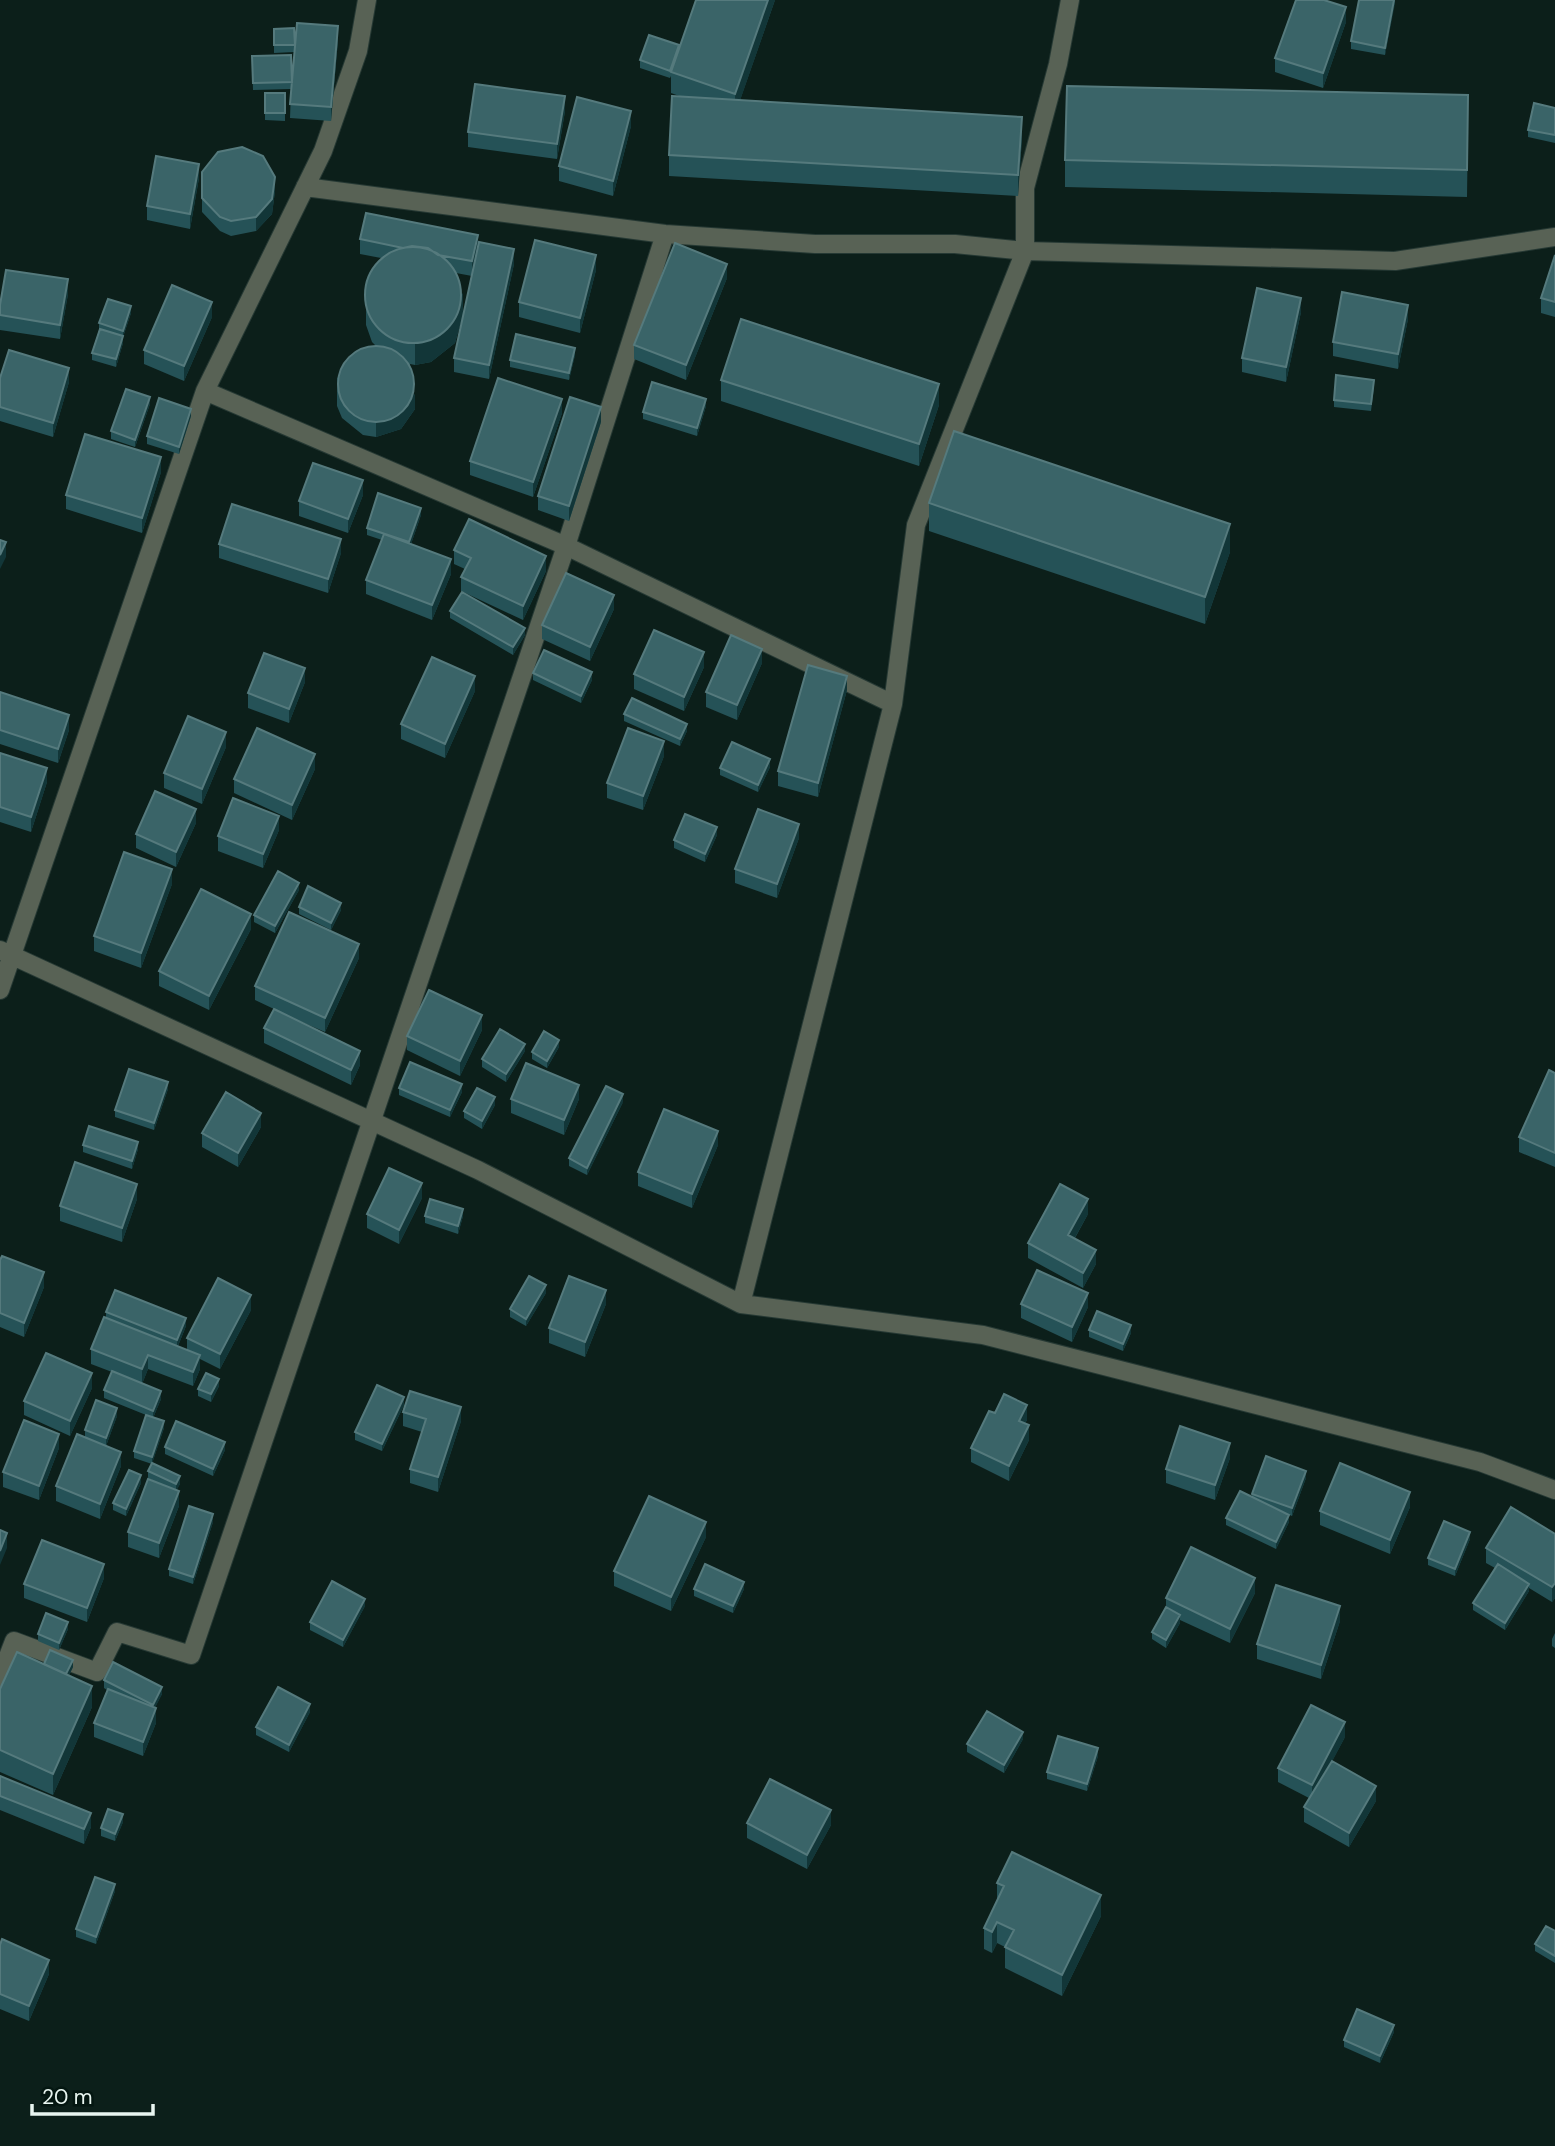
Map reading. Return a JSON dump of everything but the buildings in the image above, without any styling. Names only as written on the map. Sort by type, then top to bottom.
[{"type":"street","points":[[0,990],[6,951],[205,391],[323,151],[358,51],[367,0]]},
{"type":"street","points":[[741,1304],[893,704],[916,525],[1026,251],[1025,188],[1070,0]]},
{"type":"street","points":[[305,187],[665,234],[815,244],[955,244],[1026,251],[1395,261],[1555,237]]},
{"type":"street","points":[[0,1677],[14,1641],[97,1672],[117,1632],[191,1655],[369,1121],[566,546],[665,234]]},
{"type":"street","points":[[205,391],[566,546],[893,704]]},
{"type":"street","points":[[6,951],[478,1170],[741,1304],[983,1335],[1480,1462],[1555,1490]]}]
